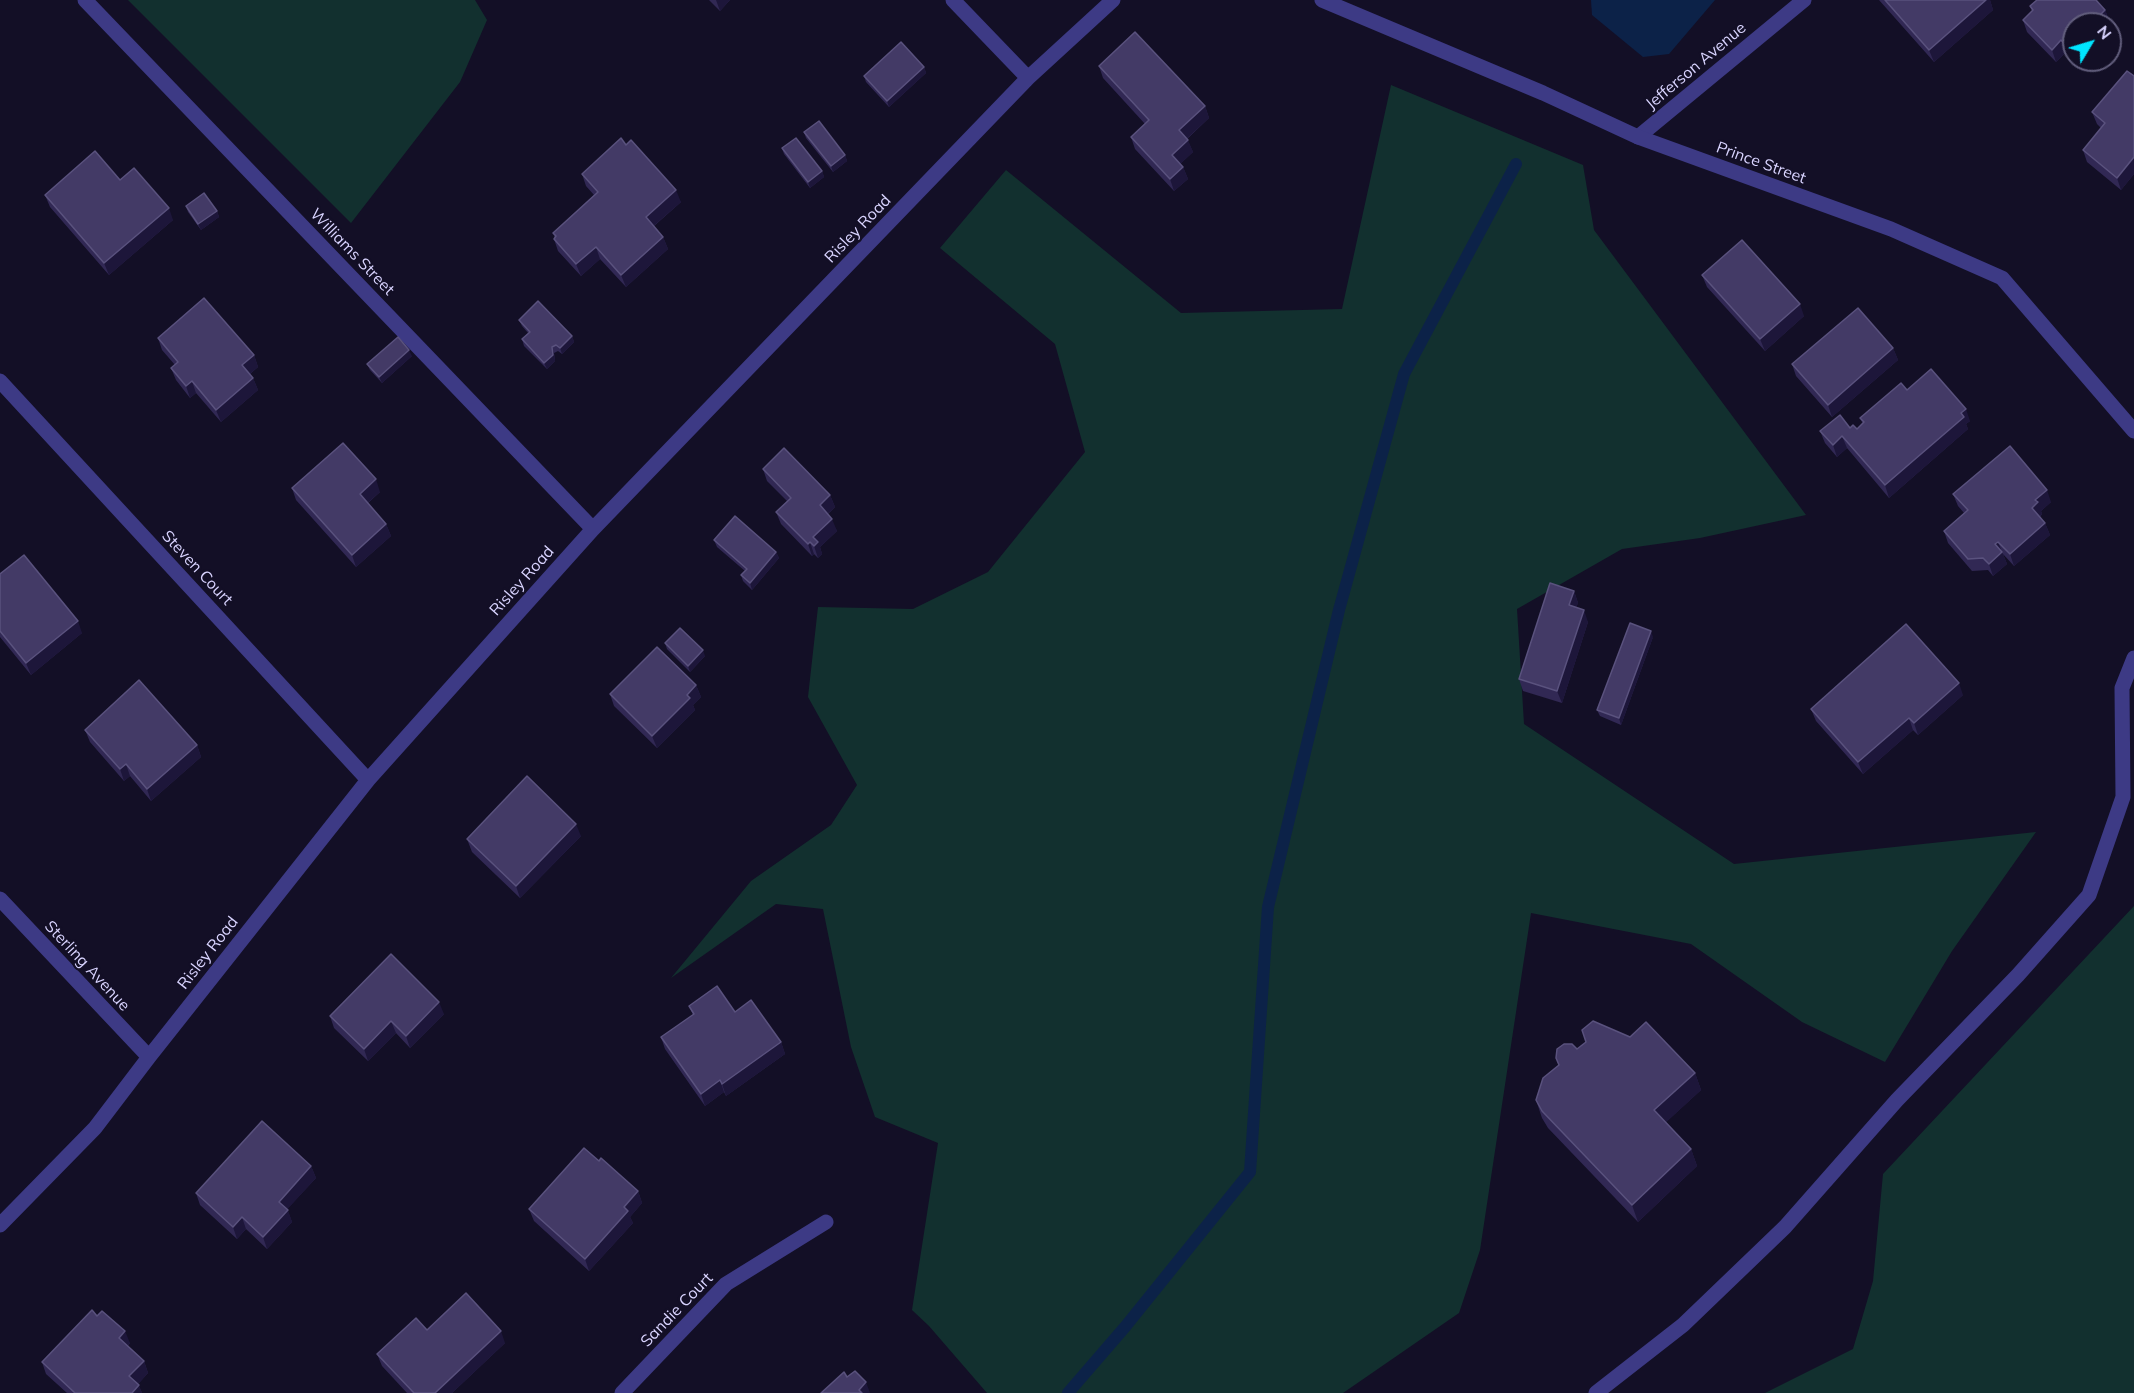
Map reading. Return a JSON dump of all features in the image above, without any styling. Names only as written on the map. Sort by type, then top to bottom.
[{"type":"street","name":"Williams Street","points":[[85,0],[593,529]]},
{"type":"street","points":[[953,0],[1028,78]]},
{"type":"street","name":"Risley Road","points":[[0,1225],[95,1128],[368,780],[593,529],[1028,78],[1113,0]]},
{"type":"street","name":"Prince Street","points":[[1322,0],[1543,93],[1638,137],[1891,229],[2002,278],[2134,431]]},
{"type":"street","name":"Jefferson Avenue","points":[[1638,137],[1804,0]]},
{"type":"street","name":"Steven Court","points":[[0,381],[368,780]]},
{"type":"street","points":[[1596,1393],[1683,1325],[1785,1227],[1897,1100],[2018,975],[2089,895],[2123,797],[2122,688],[2134,658]]},
{"type":"street","name":"Sterling Avenue","points":[[0,899],[149,1057]]},
{"type":"street","name":"Sandie Court","points":[[621,1393],[726,1284],[826,1222]]},
{"type":"green space","points":[[128,0],[475,0],[487,20],[460,82],[351,223]]},
{"type":"green space","points":[[1391,85],[1583,165],[1594,230],[1806,515],[1700,538],[1622,549],[1517,609],[1524,724],[1734,864],[2036,832],[1952,951],[1885,1062],[1802,1022],[1691,944],[1531,913],[1480,1250],[1459,1313],[1343,1393],[987,1393],[929,1326],[912,1310],[938,1143],[875,1117],[851,1047],[823,909],[776,904],[671,978],[751,881],[831,825],[857,785],[808,697],[818,607],[913,609],[988,572],[1085,452],[1055,344],[940,248],[1006,170],[1181,313],[1342,309]]},
{"type":"green space","points":[[2134,906],[2134,1393],[1765,1393],[1853,1349],[1873,1281],[1883,1174]]},
{"type":"water","points":[[1591,0],[1715,0],[1669,54],[1643,57],[1592,15]]},
{"type":"building","points":[[1885,0],[1986,0],[1929,50]]},
{"type":"building","points":[[2037,0],[2096,0],[2105,10],[2103,12],[2062,12],[2062,41],[2052,50],[2023,20],[2033,10],[2030,6]]},
{"type":"building","points":[[1135,32],[1205,106],[1179,130],[1188,140],[1172,155],[1183,167],[1170,179],[1131,137],[1149,120],[1099,66]]},
{"type":"building","points":[[901,42],[924,67],[887,101],[864,76]]},
{"type":"building","points":[[2127,71],[2134,76],[2134,157],[2117,178],[2083,150],[2105,123],[2092,112]]},
{"type":"building","points":[[819,121],[845,155],[831,166],[804,132]]},
{"type":"building","points":[[621,138],[626,145],[631,140],[676,190],[646,217],[663,237],[621,275],[596,247],[576,264],[554,239],[556,236],[553,233],[598,192],[582,174]]},
{"type":"building","points":[[796,138],[822,171],[808,182],[782,148]]},
{"type":"building","points":[[95,151],[120,180],[134,168],[169,208],[104,263],[45,195]]},
{"type":"building","points":[[204,193],[217,211],[198,224],[186,206]]},
{"type":"building","points":[[1742,240],[1800,304],[1760,339],[1702,275]]},
{"type":"building","points":[[204,298],[254,355],[242,365],[253,378],[216,410],[192,381],[186,386],[171,368],[178,362],[158,338]]},
{"type":"building","points":[[538,301],[572,336],[560,348],[556,345],[552,347],[553,355],[544,363],[522,339],[530,332],[519,320]]},
{"type":"building","points":[[1858,308],[1893,348],[1828,405],[1792,364]]},
{"type":"building","points":[[398,337],[409,350],[379,377],[367,364]]},
{"type":"building","points":[[1931,369],[1966,409],[1961,413],[1964,417],[1885,485],[1842,436],[1833,445],[1820,431],[1840,415],[1850,428],[1853,425],[1857,429],[1864,422],[1860,418],[1901,383],[1907,390]]},
{"type":"building","points":[[343,443],[376,479],[360,494],[386,524],[352,555],[292,488]]},
{"type":"building","points":[[2010,446],[2047,490],[2035,500],[2038,502],[2032,508],[2045,523],[2010,554],[1998,542],[1995,544],[2002,552],[1989,564],[1983,558],[1968,559],[1944,531],[1968,510],[1953,494]]},
{"type":"building","points":[[784,448],[830,495],[820,505],[832,519],[813,537],[818,542],[814,546],[810,542],[808,544],[776,512],[791,498],[763,469]]},
{"type":"building","points":[[735,516],[776,552],[750,583],[741,575],[747,569],[714,540]]},
{"type":"building","points":[[24,555],[78,621],[26,663],[0,631],[0,574]]},
{"type":"building","points":[[1550,583],[1574,591],[1569,605],[1584,610],[1557,691],[1519,679]]},
{"type":"building","points":[[1630,623],[1651,631],[1619,718],[1597,710]]},
{"type":"building","points":[[1906,624],[1959,683],[1914,723],[1909,718],[1858,762],[1811,709]]},
{"type":"building","points":[[680,628],[703,650],[688,666],[665,643]]},
{"type":"building","points":[[657,647],[696,685],[687,695],[690,698],[652,736],[610,694]]},
{"type":"building","points":[[139,680],[197,745],[147,789],[126,764],[120,769],[85,730]]},
{"type":"building","points":[[527,776],[576,824],[516,886],[467,839]]},
{"type":"building","points":[[391,954],[439,1002],[406,1036],[391,1021],[364,1049],[330,1016]]},
{"type":"building","points":[[717,986],[735,1012],[751,1000],[781,1042],[722,1084],[720,1080],[701,1094],[661,1037],[694,1014],[689,1006]]},
{"type":"building","points":[[1593,1021],[1630,1037],[1646,1022],[1695,1073],[1654,1110],[1691,1149],[1632,1205],[1542,1111],[1536,1100],[1543,1078],[1559,1065],[1556,1058],[1557,1049],[1564,1044],[1572,1044],[1577,1049],[1586,1042],[1582,1030]]},
{"type":"building","points":[[262,1121],[311,1166],[279,1202],[288,1210],[263,1237],[242,1217],[233,1227],[196,1193]]},
{"type":"building","points":[[584,1148],[599,1161],[601,1158],[638,1191],[624,1207],[628,1211],[585,1259],[529,1209]]},
{"type":"building","points":[[466,1293],[501,1331],[435,1393],[414,1393],[377,1354],[416,1318],[427,1330]]},
{"type":"building","points":[[92,1310],[97,1316],[102,1311],[125,1331],[119,1338],[144,1361],[129,1376],[139,1385],[132,1393],[75,1393],[42,1362]]},
{"type":"building","points":[[855,1371],[866,1382],[859,1390],[862,1393],[821,1393],[844,1372],[847,1377]]},
{"type":"waterway","points":[[1068,1393],[1125,1327],[1250,1172],[1268,907],[1339,610],[1404,374],[1516,164]]}]
